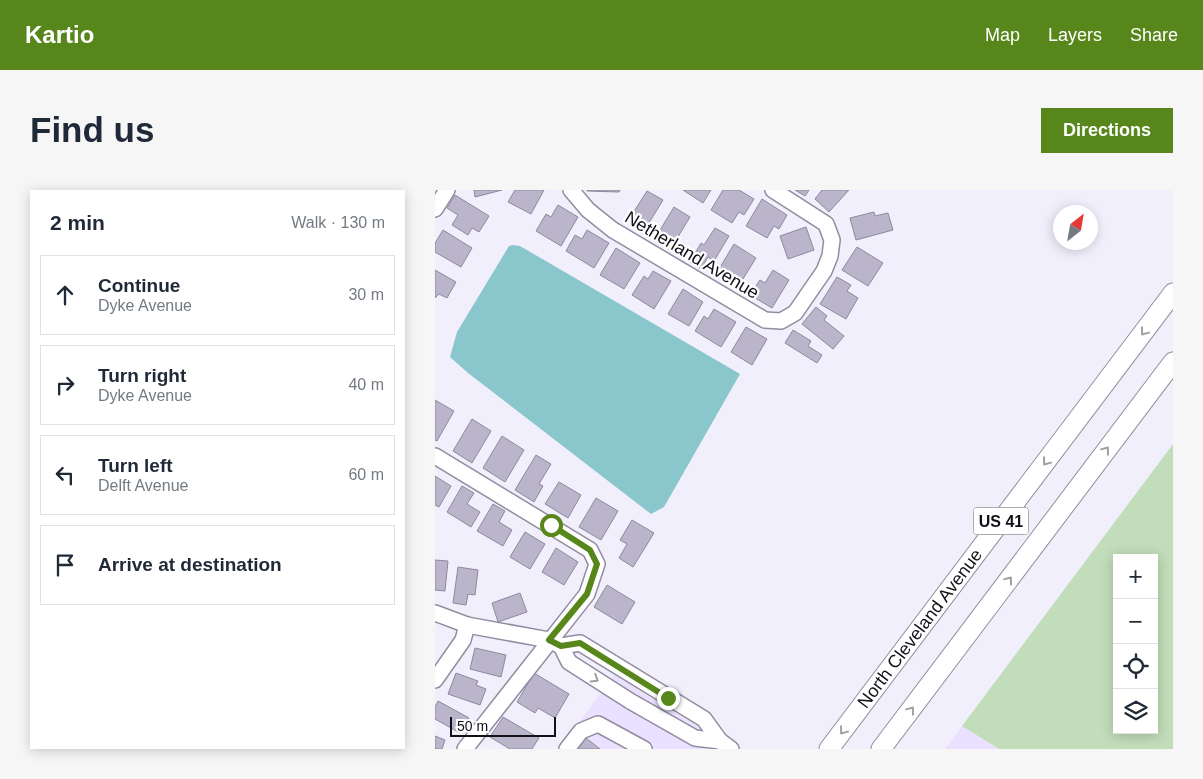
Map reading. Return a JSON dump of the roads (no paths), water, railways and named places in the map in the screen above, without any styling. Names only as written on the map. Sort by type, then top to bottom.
[{"type":"main road","name":"North Cleveland Avenue","points":[[829,749],[1173,293]]},
{"type":"main road","name":"US 41","points":[[881,749],[1173,362]]},
{"type":"street","points":[[435,209],[447,190]]},
{"type":"street","name":"Netherland Avenue","points":[[571,190],[588,210],[613,230],[765,320],[781,321],[795,313],[823,271],[830,256],[832,240],[826,224],[773,190]]},
{"type":"street","points":[[435,456],[590,550],[597,564],[587,594],[555,643],[465,749]]},
{"type":"street","points":[[435,613],[467,624],[555,643],[580,643],[704,719],[725,745]]},
{"type":"street","points":[[435,680],[463,640],[467,624]]},
{"type":"street","points":[[555,643],[569,662],[657,716],[695,738],[725,745]]},
{"type":"street","points":[[657,716],[668,698]]},
{"type":"street","points":[[567,749],[581,731],[598,724],[644,749]]},
{"type":"water","points":[[509,246],[520,246],[740,374],[664,507],[651,514],[468,373],[450,357],[457,332]]}]
